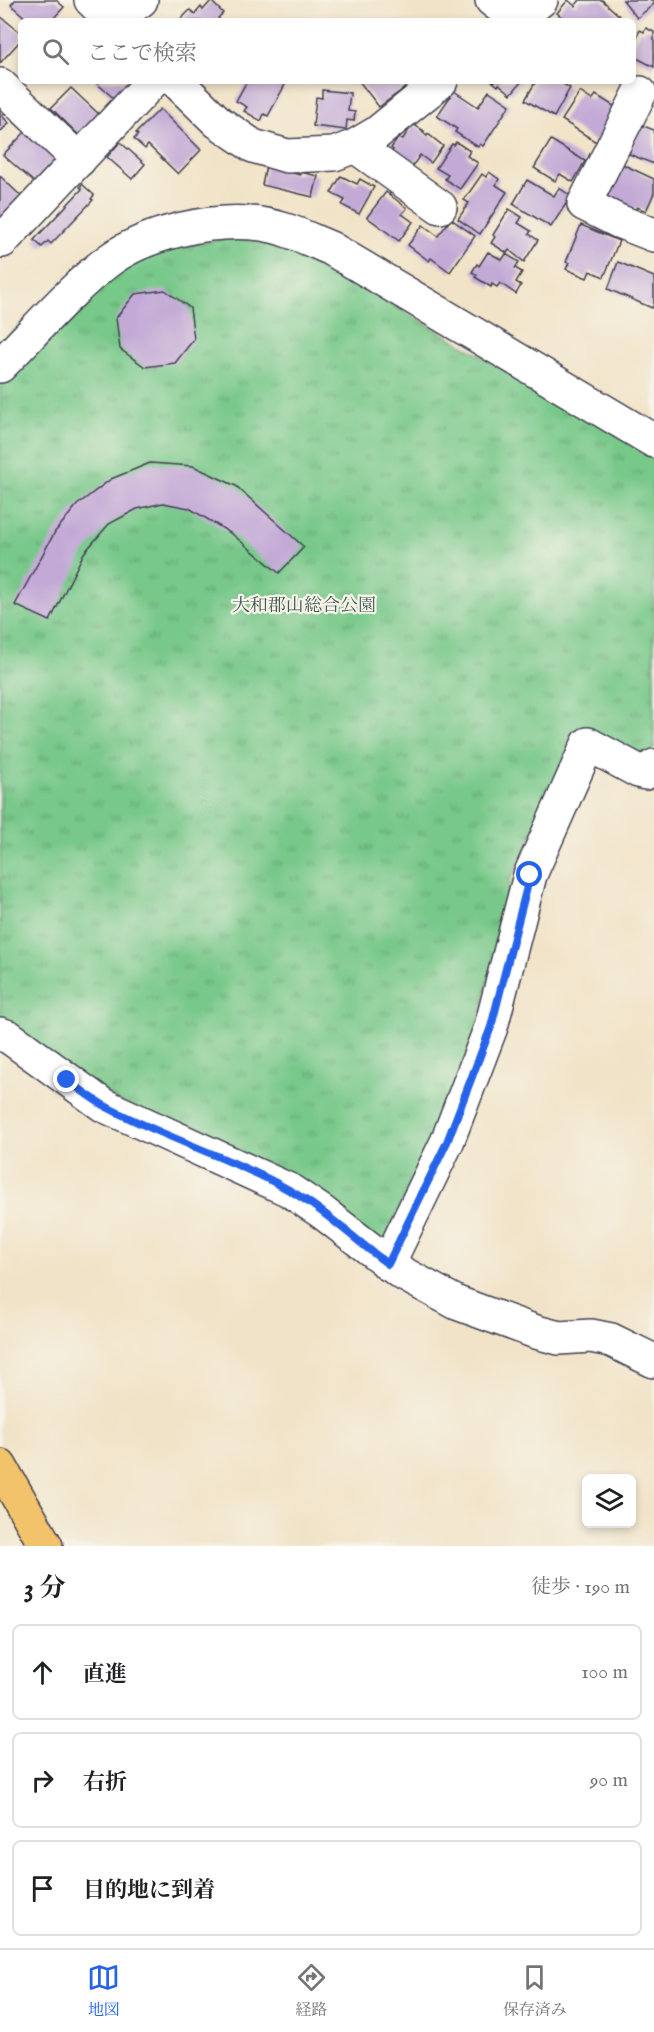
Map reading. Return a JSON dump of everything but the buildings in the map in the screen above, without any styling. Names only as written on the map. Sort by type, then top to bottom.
[{"type":"main road","points":[[0,1466],[46,1546]]},
{"type":"street","points":[[91,0],[110,18]]},
{"type":"street","points":[[117,18],[141,0]]},
{"type":"street","points":[[0,239],[2,241],[150,84]]},
{"type":"street","points":[[179,84],[218,122],[253,146],[287,156],[334,154],[355,146],[377,133],[437,84]]},
{"type":"street","points":[[0,85],[79,160]]},
{"type":"street","points":[[636,91],[584,204],[654,235]]},
{"type":"street","points":[[355,146],[440,207]]},
{"type":"street","points":[[0,366],[109,260],[167,232],[223,223],[262,224],[330,248],[654,441]]},
{"type":"street","points":[[388,1264],[451,1131],[491,1027],[530,875],[588,744],[638,771],[645,773],[654,766]]},
{"type":"street","points":[[0,1034],[9,1037],[103,1105],[289,1190],[322,1212],[388,1264],[457,1303],[559,1338],[591,1336],[611,1340],[654,1361]]},
{"type":"green space","name":"大和郡山総合公園","points":[[232,237],[282,246],[343,276],[654,455],[654,748],[643,763],[580,734],[511,879],[476,1035],[381,1250],[113,1098],[0,1023],[0,342],[39,309],[58,326],[128,264],[178,247]]},
{"type":"route","points":[[67,1080],[103,1105],[130,1119],[195,1146],[289,1190],[322,1212],[388,1264],[447,1142],[491,1027],[530,875]]}]
